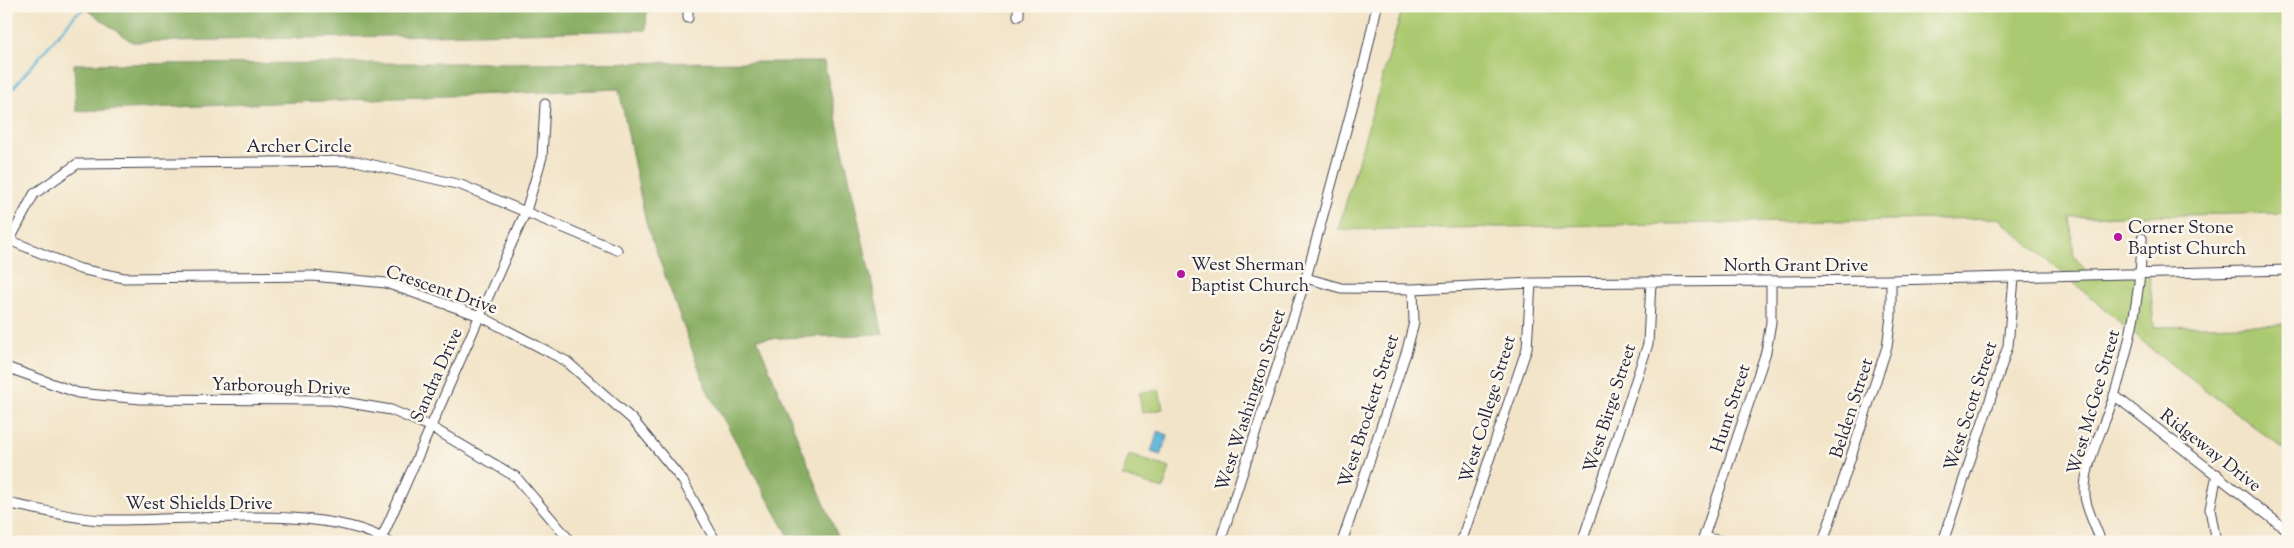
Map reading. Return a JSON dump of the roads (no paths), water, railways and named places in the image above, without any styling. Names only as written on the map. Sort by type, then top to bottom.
[{"type":"street","points":[[688,6],[688,18]]},
{"type":"street","name":"West Washington Street","points":[[1220,542],[1306,278],[1366,60],[1377,6]]},
{"type":"street","name":"Sandra Drive","points":[[384,540],[431,427],[526,211],[542,157],[545,104]]},
{"type":"street","name":"Archer Circle","points":[[8,243],[34,194],[77,164],[356,161],[461,185],[617,250]]},
{"type":"street","name":"West McGee Street","points":[[2101,542],[2084,496],[2086,475],[2114,396],[2130,335],[2141,274],[2142,238]]},
{"type":"street","name":"Crescent Drive","points":[[8,243],[80,269],[124,278],[312,276],[376,282],[480,316],[566,361],[633,420],[683,481],[716,542]]},
{"type":"street","name":"North Grant Drive","points":[[1306,278],[1341,288],[1413,289],[1531,283],[2014,278],[2288,270]]},
{"type":"street","name":"West Scott Street","points":[[1943,542],[2008,346],[2014,278]]},
{"type":"street","name":"Belden Street","points":[[1823,542],[1887,346],[1891,316],[1891,280]]},
{"type":"street","name":"West Birge Street","points":[[1582,542],[1648,344],[1651,281]]},
{"type":"street","name":"Hunt Street","points":[[1703,539],[1766,352],[1771,322],[1771,282]]},
{"type":"street","name":"West College Street","points":[[1461,542],[1527,348],[1531,283]]},
{"type":"street","name":"West Brockett Street","points":[[1342,542],[1408,350],[1414,322],[1413,289]]},
{"type":"street","name":"Yarborough Drive","points":[[6,367],[78,393],[141,399],[332,400],[391,410],[431,427],[516,477],[571,542]]},
{"type":"street","name":"Ridgeway Drive","points":[[2114,396],[2217,474],[2288,531]]},
{"type":"street","points":[[2216,542],[2210,509],[2217,474]]},
{"type":"street","name":"West Shields Drive","points":[[6,501],[16,505],[101,520],[273,518],[337,522],[384,540]]},
{"type":"street","points":[[1703,539],[1725,542]]},
{"type":"water","points":[[1158,431],[1168,435],[1161,455],[1151,452]]},
{"type":"waterway","points":[[6,102],[13,88],[76,14],[89,6]]},
{"type":"place","name":"Corner Stone Baptist Church","points":[[2118,237]]},
{"type":"place","name":"West Sherman Baptist Church","points":[[1181,274]]}]
